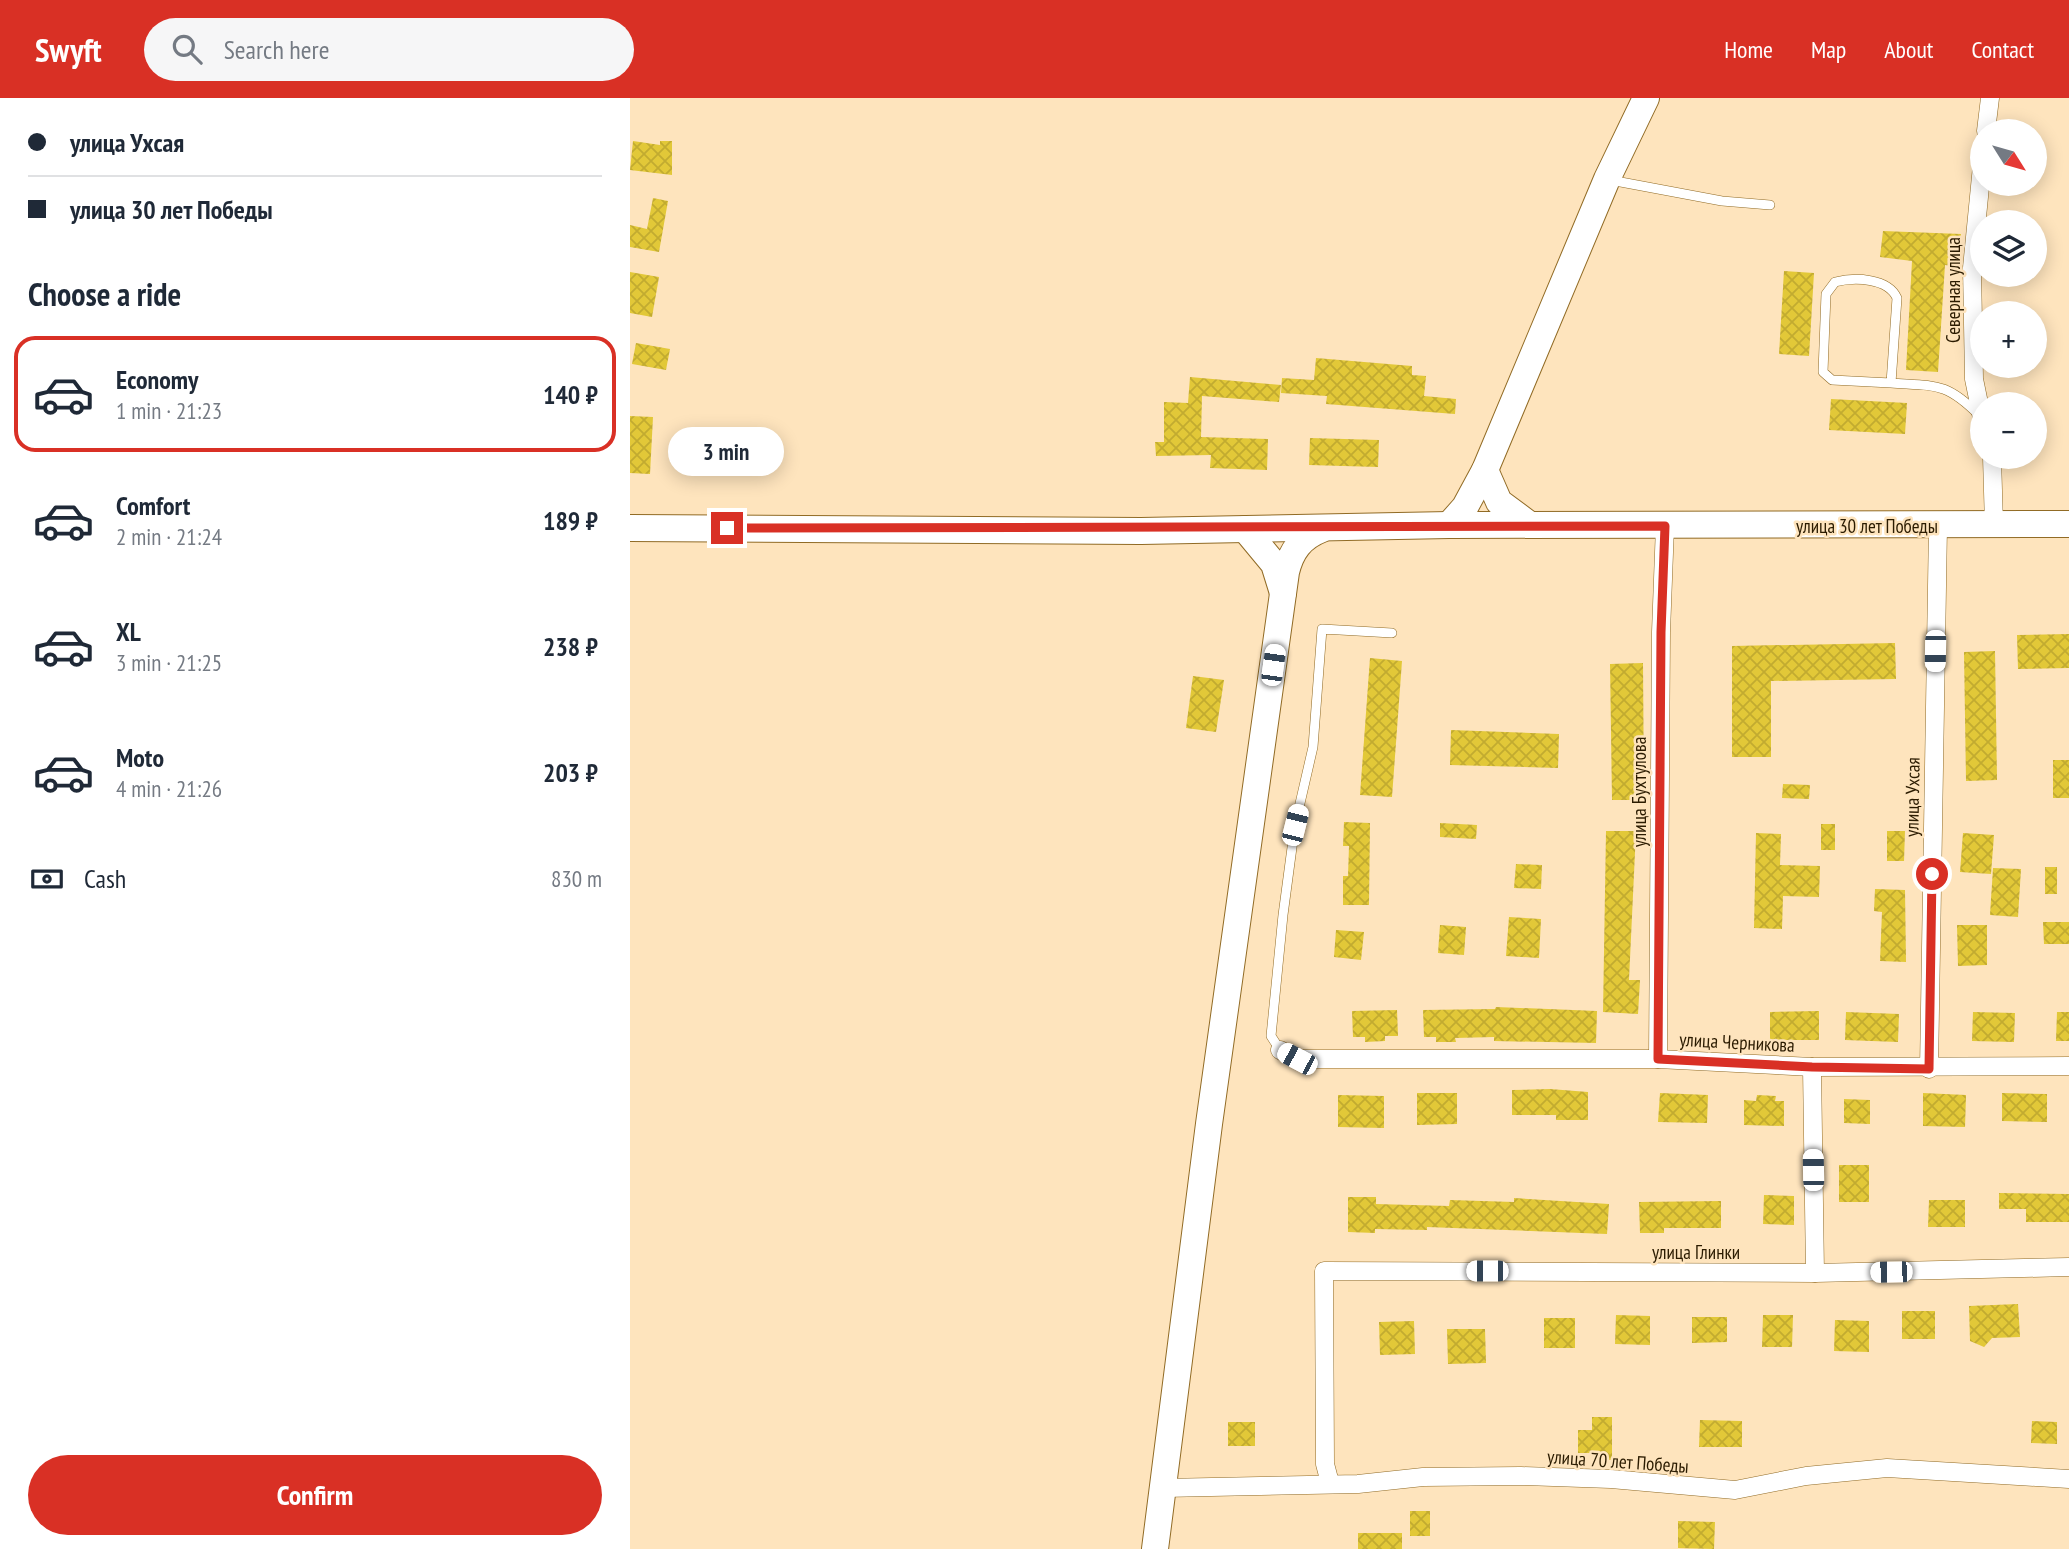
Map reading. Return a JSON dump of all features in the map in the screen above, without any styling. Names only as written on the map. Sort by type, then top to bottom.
[{"type":"main road","points":[[630,528],[1322,529],[1449,525],[1465,507],[1485,470],[1607,179],[1646,98]]},
{"type":"main road","points":[[1485,470],[1499,502],[1530,525]]},
{"type":"main road","name":"улица 30 лет Победы","points":[[1449,525],[2069,524]]},
{"type":"main road","points":[[1245,529],[1274,564],[1283,594]]},
{"type":"main road","points":[[1155,1549],[1209,1124],[1283,594],[1290,555],[1308,536],[1322,529]]},
{"type":"street","points":[[1987,119],[1990,98]]},
{"type":"street","name":"Северная улица","points":[[1977,392],[1972,268],[1979,196]]},
{"type":"street","points":[[1992,469],[1994,525]]},
{"type":"street","name":"улица Бухтулова","points":[[1658,1059],[1661,632],[1665,526]]},
{"type":"street","name":"улица Ухсая","points":[[1929,1069],[1938,526]]},
{"type":"street","name":"улица Черникова","points":[[1280,1050],[1297,1059],[1658,1059],[1812,1067],[1929,1069],[2069,1066]]},
{"type":"street","points":[[1812,1067],[1815,1273]]},
{"type":"street","name":"улица Глинки","points":[[1330,1483],[1325,1464],[1324,1270],[1815,1273],[2069,1268]]},
{"type":"street","name":"улица 70 лет Победы","points":[[1163,1488],[1358,1484],[1423,1477],[1521,1476],[1611,1479],[1735,1490],[1806,1476],[1887,1468],[2069,1479]]},
{"type":"lane","points":[[1607,179],[1721,201],[1770,205]]},
{"type":"lane","points":[[1891,383],[1897,298],[1894,291],[1886,284],[1876,282],[1836,282],[1826,294],[1823,372],[1832,380],[1943,387],[1953,391],[1970,409]]},
{"type":"lane","points":[[1280,1050],[1271,1036],[1283,915],[1295,825],[1313,747],[1322,629],[1392,633]]},
{"type":"building","points":[[633,141],[660,145],[660,141],[672,141],[672,175],[630,170]]},
{"type":"building","points":[[653,198],[668,201],[659,252],[630,247],[630,225],[647,229]]},
{"type":"building","points":[[1883,231],[1961,234],[1958,267],[1945,265],[1938,372],[1906,370],[1912,261],[1880,257]]},
{"type":"building","points":[[1784,271],[1814,273],[1809,356],[1779,354]]},
{"type":"building","points":[[630,272],[659,277],[652,317],[630,313]]},
{"type":"building","points":[[636,343],[670,349],[666,370],[632,364]]},
{"type":"building","points":[[1316,358],[1412,366],[1412,375],[1426,376],[1424,396],[1456,399],[1455,414],[1326,404],[1327,396],[1281,393],[1282,378],[1314,380]]},
{"type":"building","points":[[1190,377],[1281,385],[1279,402],[1202,396],[1201,437],[1268,439],[1267,470],[1210,468],[1211,455],[1156,456],[1155,442],[1164,442],[1164,402],[1188,403]]},
{"type":"building","points":[[1831,399],[1907,403],[1905,434],[1829,430]]},
{"type":"building","points":[[630,416],[653,417],[650,474],[630,473]]},
{"type":"building","points":[[1310,438],[1379,440],[1378,467],[1309,465]]},
{"type":"building","points":[[2069,634],[2069,668],[2018,669],[2017,635]]},
{"type":"building","points":[[1895,643],[1896,679],[1771,681],[1771,757],[1732,757],[1732,646]]},
{"type":"building","points":[[1995,651],[1997,780],[1966,781],[1964,652]]},
{"type":"building","points":[[1370,658],[1402,661],[1392,797],[1360,795]]},
{"type":"building","points":[[1643,663],[1644,800],[1612,800],[1610,664]]},
{"type":"building","points":[[1193,676],[1224,680],[1216,732],[1186,728]]},
{"type":"building","points":[[1451,730],[1559,734],[1558,768],[1450,765]]},
{"type":"building","points":[[2053,760],[2069,760],[2069,798],[2053,798]]},
{"type":"building","points":[[1783,784],[1810,785],[1809,799],[1782,798]]},
{"type":"building","points":[[1344,822],[1370,823],[1369,905],[1343,905],[1343,876],[1348,876],[1349,846],[1343,846]]},
{"type":"building","points":[[1440,823],[1477,825],[1476,839],[1440,837]]},
{"type":"building","points":[[1821,824],[1835,824],[1835,850],[1821,850]]},
{"type":"building","points":[[1606,831],[1636,831],[1629,980],[1640,980],[1638,1014],[1603,1012]]},
{"type":"building","points":[[1887,831],[1905,831],[1904,861],[1887,861]]},
{"type":"building","points":[[1756,833],[1781,834],[1780,865],[1820,866],[1819,897],[1783,896],[1782,929],[1754,928]]},
{"type":"building","points":[[1963,833],[1994,835],[1991,874],[1960,872]]},
{"type":"building","points":[[1516,864],[1542,865],[1541,889],[1514,888]]},
{"type":"building","points":[[2045,867],[2057,867],[2057,894],[2045,894]]},
{"type":"building","points":[[1993,868],[2021,869],[2018,917],[1990,915]]},
{"type":"building","points":[[1875,889],[1905,890],[1906,962],[1880,961],[1882,912],[1874,911]]},
{"type":"building","points":[[1509,917],[1541,919],[1539,958],[1506,956]]},
{"type":"building","points":[[2043,922],[2069,922],[2069,944],[2044,944]]},
{"type":"building","points":[[1440,925],[1466,927],[1464,955],[1438,953]]},
{"type":"building","points":[[1957,925],[1987,925],[1987,965],[1958,966]]},
{"type":"building","points":[[1336,930],[1364,932],[1361,960],[1334,957]]},
{"type":"building","points":[[1496,1007],[1597,1011],[1596,1043],[1494,1041],[1494,1037],[1455,1038],[1456,1042],[1436,1042],[1436,1037],[1424,1037],[1423,1010]]},
{"type":"building","points":[[1397,1010],[1398,1036],[1385,1036],[1385,1041],[1365,1042],[1365,1037],[1353,1037],[1352,1011]]},
{"type":"building","points":[[1819,1011],[1819,1040],[1770,1040],[1770,1012]]},
{"type":"building","points":[[1846,1012],[1899,1014],[1898,1042],[1845,1040]]},
{"type":"building","points":[[1973,1012],[2015,1013],[2014,1042],[1972,1041]]},
{"type":"building","points":[[2057,1012],[2069,1012],[2069,1041],[2056,1041]]},
{"type":"building","points":[[1512,1090],[1588,1092],[1588,1120],[1556,1120],[1556,1115],[1512,1115]]},
{"type":"building","points":[[1417,1093],[1457,1093],[1457,1124],[1417,1125]]},
{"type":"building","points":[[1660,1093],[1708,1095],[1707,1123],[1658,1122]]},
{"type":"building","points":[[1923,1093],[1966,1095],[1965,1127],[1923,1126]]},
{"type":"building","points":[[2002,1093],[2047,1094],[2047,1122],[2002,1121]]},
{"type":"building","points":[[1338,1095],[1384,1096],[1384,1128],[1338,1127]]},
{"type":"building","points":[[1757,1095],[1776,1096],[1775,1101],[1784,1101],[1784,1126],[1744,1125],[1744,1100],[1756,1101]]},
{"type":"building","points":[[1844,1099],[1870,1100],[1870,1124],[1844,1123]]},
{"type":"building","points":[[1839,1165],[1869,1165],[1869,1202],[1839,1202]]},
{"type":"building","points":[[1999,1193],[2069,1194],[2069,1222],[2026,1222],[2026,1209],[1999,1209]]},
{"type":"building","points":[[1764,1195],[1794,1196],[1794,1225],[1763,1224]]},
{"type":"building","points":[[1348,1197],[1376,1197],[1376,1204],[1449,1206],[1450,1200],[1514,1202],[1514,1198],[1609,1204],[1607,1234],[1427,1227],[1427,1230],[1375,1229],[1375,1233],[1348,1232]]},
{"type":"building","points":[[1929,1200],[1965,1200],[1965,1227],[1928,1227]]},
{"type":"building","points":[[1721,1201],[1721,1228],[1664,1228],[1664,1233],[1640,1233],[1639,1202]]},
{"type":"building","points":[[2018,1304],[2020,1337],[1992,1338],[1984,1347],[1970,1341],[1969,1306]]},
{"type":"building","points":[[1902,1311],[1935,1311],[1935,1339],[1902,1339]]},
{"type":"building","points":[[1616,1315],[1650,1316],[1650,1345],[1615,1344]]},
{"type":"building","points":[[1763,1315],[1793,1315],[1792,1347],[1762,1347]]},
{"type":"building","points":[[1692,1317],[1727,1317],[1727,1342],[1692,1343]]},
{"type":"building","points":[[1544,1318],[1575,1318],[1575,1348],[1544,1348]]},
{"type":"building","points":[[1835,1320],[1869,1321],[1869,1352],[1834,1351]]},
{"type":"building","points":[[1414,1321],[1415,1354],[1380,1355],[1379,1322]]},
{"type":"building","points":[[1447,1329],[1485,1329],[1486,1363],[1448,1364]]},
{"type":"building","points":[[1592,1417],[1612,1417],[1612,1460],[1595,1459],[1595,1453],[1578,1453],[1578,1430],[1592,1430]]},
{"type":"building","points":[[1700,1420],[1742,1421],[1742,1447],[1699,1447]]},
{"type":"building","points":[[2032,1421],[2057,1422],[2057,1444],[2031,1443]]},
{"type":"building","points":[[1228,1422],[1255,1422],[1255,1446],[1228,1446]]},
{"type":"building","points":[[1410,1511],[1430,1511],[1430,1536],[1410,1536]]},
{"type":"building","points":[[1678,1521],[1715,1522],[1714,1549],[1678,1548]]},
{"type":"building","points":[[1358,1533],[1402,1533],[1402,1549],[1358,1549]]},
{"type":"route","points":[[727,528],[1141,531],[1449,525],[1665,526],[1661,632],[1658,1059],[1812,1067],[1929,1069],[1932,874]]}]
